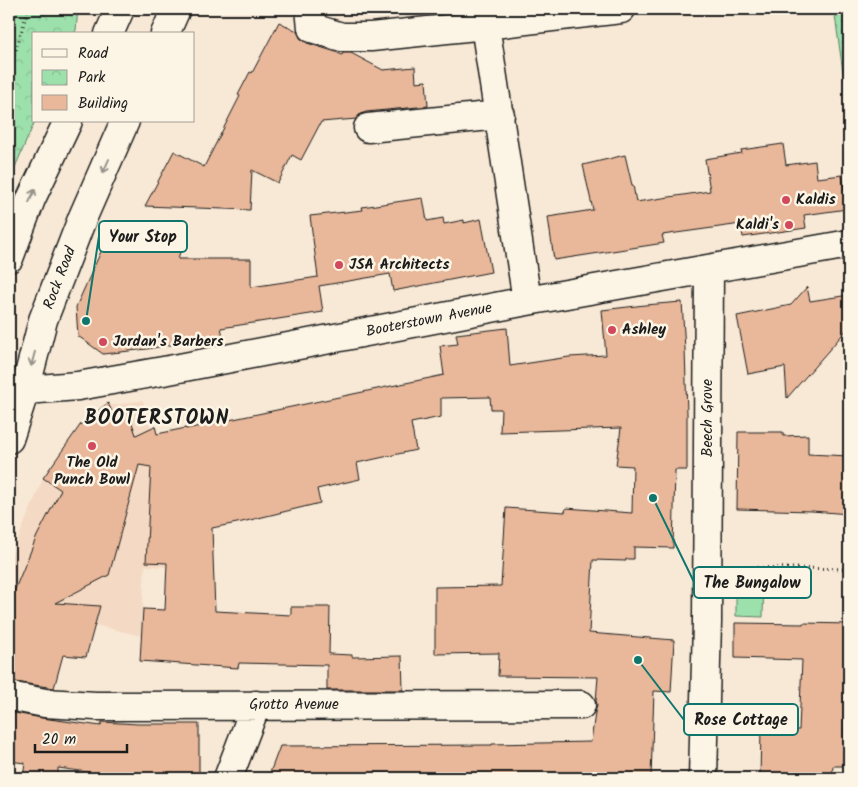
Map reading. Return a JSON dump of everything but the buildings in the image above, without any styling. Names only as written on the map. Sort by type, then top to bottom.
[{"type":"street","points":[[110,32],[120,9]]},
{"type":"street","points":[[166,32],[176,9]]},
{"type":"street","points":[[310,9],[312,28],[342,37],[371,37],[621,9]]},
{"type":"street","points":[[486,25],[527,301]]},
{"type":"street","points":[[368,128],[500,115]]},
{"type":"street","points":[[9,258],[31,199],[68,122]]},
{"type":"street","name":"Rock Road","points":[[9,439],[17,388],[82,219],[125,122]]},
{"type":"street","name":"Booterstown Avenue","points":[[17,388],[78,386],[527,301],[849,244]]},
{"type":"street","name":"Beech Grove","points":[[703,778],[707,632],[709,268]]},
{"type":"street","name":"Grotto Avenue","points":[[9,696],[45,703],[75,705],[581,705]]},
{"type":"street","points":[[228,778],[256,706]]},
{"type":"path","points":[[9,74],[28,9]]},
{"type":"path","points":[[707,567],[849,570]]},
{"type":"shaded area","points":[[143,400],[168,483],[167,567],[145,566],[141,636],[9,601],[9,561],[43,478],[81,424],[109,406]]},
{"type":"green space","points":[[9,9],[78,9],[75,32],[32,32],[32,122],[35,122],[9,181]]},
{"type":"green space","points":[[834,9],[849,9],[849,114]]},
{"type":"green space","points":[[736,575],[764,576],[763,617],[736,616]]},
{"type":"place","name":"Kaldis","points":[[786,200]]},
{"type":"place","name":"Kaldi's","points":[[789,225]]},
{"type":"place","name":"JSA Architects","points":[[339,265]]},
{"type":"place","name":"Your Stop","points":[[86,321]]},
{"type":"place","name":"Ashley","points":[[612,330]]},
{"type":"place","name":"Jordan's Barbers","points":[[103,342]]},
{"type":"place","name":"The Old Punch Bowl","points":[[92,446]]},
{"type":"place","name":"The Bungalow","points":[[653,498]]},
{"type":"place","name":"Rose Cottage","points":[[638,660]]},
{"type":"district","name":"BOOTERSTOWN","points":[[157,419]]}]
